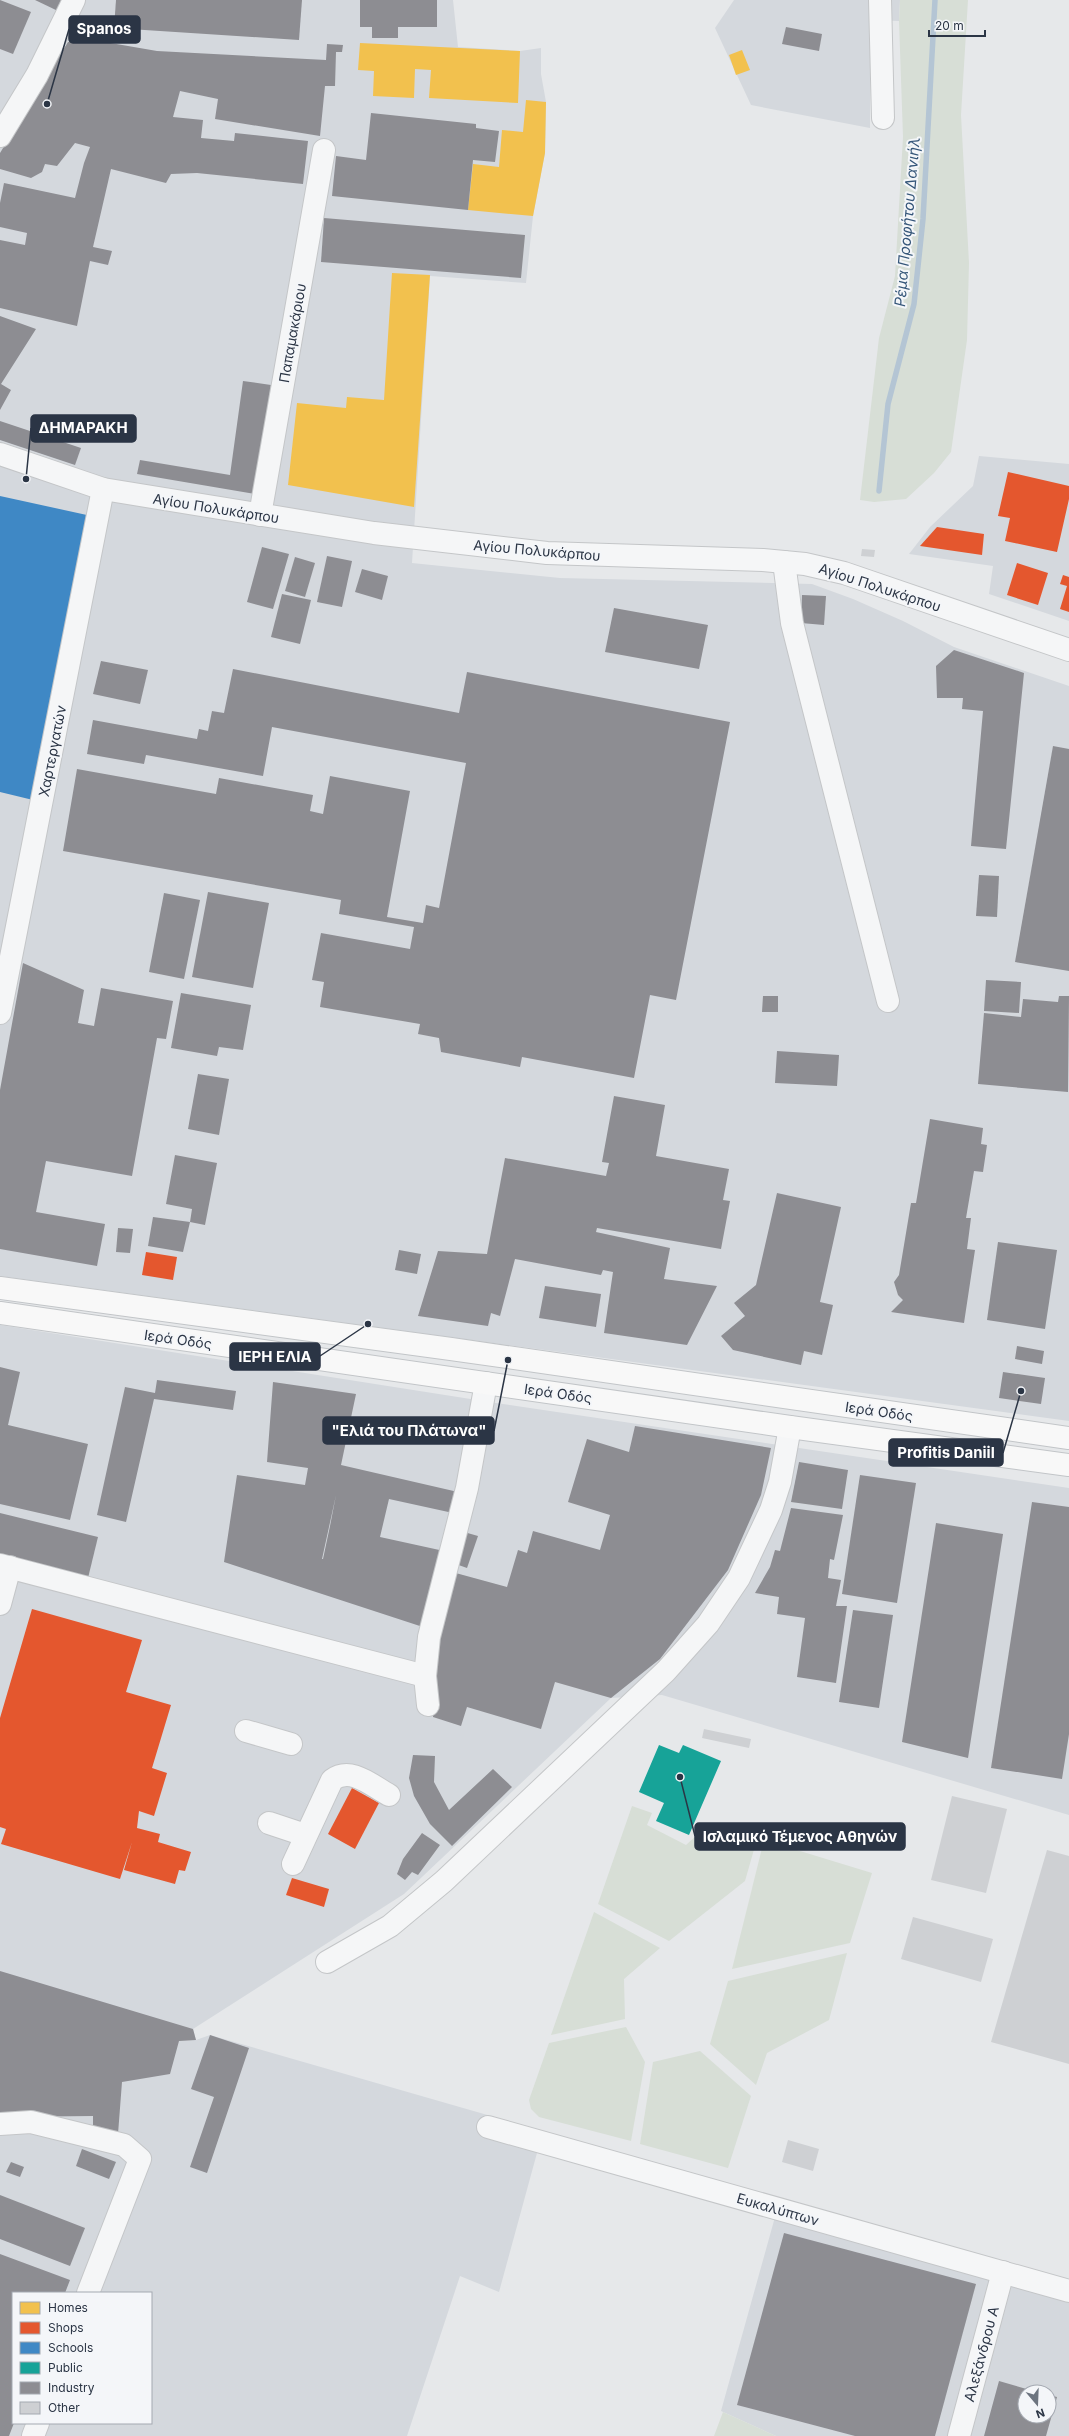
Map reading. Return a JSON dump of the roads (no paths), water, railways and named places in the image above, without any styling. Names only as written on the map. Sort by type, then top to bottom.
[{"type":"main road","name":"Ιερά Οδός","points":[[0,1288],[451,1349],[1069,1438]]},
{"type":"main road","name":"Ιερά Οδός","points":[[0,1313],[790,1427],[1069,1465]]},
{"type":"street","points":[[0,136],[37,75],[74,0]]},
{"type":"street","points":[[880,0],[884,118]]},
{"type":"street","name":"Παπαμακάριου","points":[[260,515],[324,150]]},
{"type":"street","name":"Αγίου Πολυκάρπου","points":[[0,454],[103,490],[425,540],[547,553],[804,564],[844,573],[1069,650]]},
{"type":"street","name":"Χαρτεργατών","points":[[0,1013],[103,490]]},
{"type":"street","points":[[784,562],[792,623],[888,1000]]},
{"type":"street","points":[[428,1706],[425,1676],[429,1637],[468,1482],[486,1383]]},
{"type":"street","points":[[327,1962],[390,1926],[444,1881],[666,1671],[708,1624],[739,1578],[771,1510],[780,1482],[790,1427]]},
{"type":"street","points":[[0,1604],[5,1566],[425,1676]]},
{"type":"street","points":[[246,1731],[290,1744]]},
{"type":"street","points":[[293,1864],[328,1785],[337,1776],[350,1774],[357,1776],[389,1795]]},
{"type":"street","points":[[269,1823],[306,1835]]},
{"type":"street","points":[[0,2124],[31,2122],[124,2144],[140,2159],[88,2292]]},
{"type":"street","name":"Ευκαλύπτων","points":[[488,2127],[1069,2291]]},
{"type":"street","name":"Αλεξάνδρου Α","points":[[959,2436],[1003,2272]]},
{"type":"street","points":[[33,2436],[38,2424]]},
{"type":"waterway","name":"Ρέμα Προφήτου Δανιήλ","points":[[879,491],[888,404],[914,304],[923,219],[935,0]]},
{"type":"place","name":"Spanos","points":[[47,104]]},
{"type":"place","name":"ΔΗΜΑΡΑΚΗ","points":[[26,479]]},
{"type":"place","name":"ΙΕΡΗ ΕΛΙΑ","points":[[368,1324]]},
{"type":"place","name":"\"Ελιά του Πλάτωνα\"","points":[[508,1360]]},
{"type":"place","name":"Profitis Daniil","points":[[1021,1391]]},
{"type":"place","name":"Ισλαμικό Τέμενος Αθηνών","points":[[680,1777]]}]
